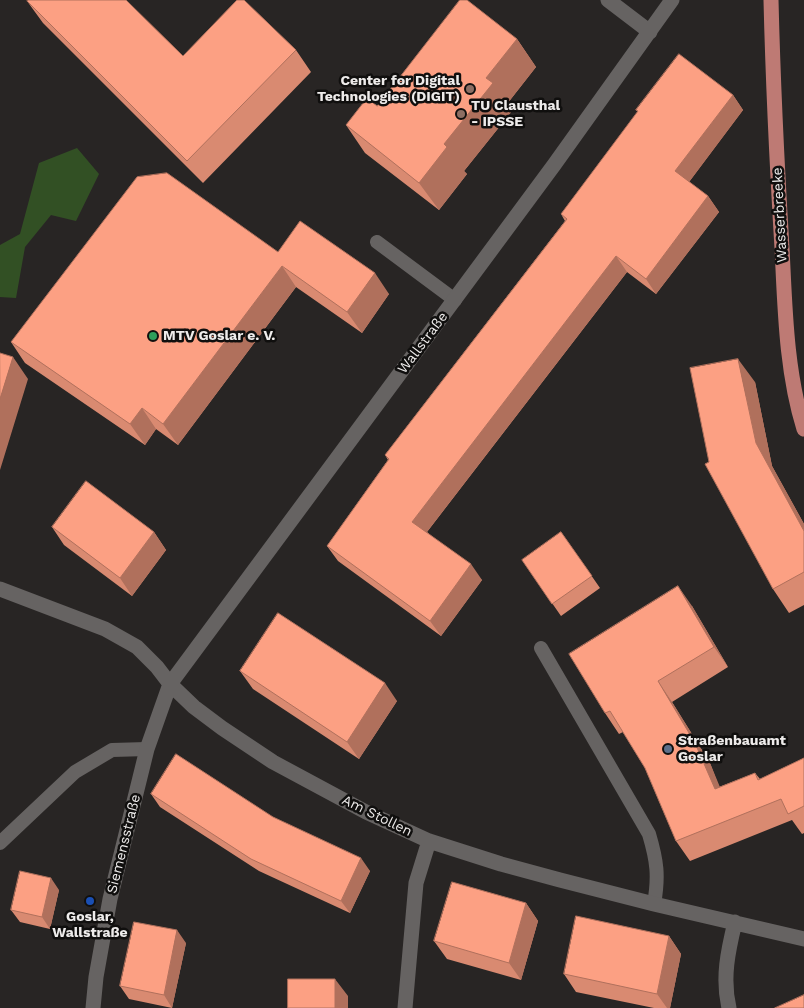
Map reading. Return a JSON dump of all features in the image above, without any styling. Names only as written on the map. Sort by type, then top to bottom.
[{"type":"main road","name":"Wasserbreeke","points":[[771,0],[787,335],[797,407],[804,429]]},
{"type":"street","points":[[608,0],[650,32]]},
{"type":"street","name":"Wallstraße","points":[[170,684],[454,300],[672,0]]},
{"type":"street","name":"Am Stollen","points":[[0,589],[105,629],[137,647],[157,667],[170,684],[194,707],[273,762],[366,812],[430,841],[501,864],[654,904],[804,939]]},
{"type":"street","name":"Siemensstraße","points":[[93,1008],[96,977],[110,899],[147,749],[170,684]]},
{"type":"street","points":[[405,1008],[416,884],[430,841]]},
{"type":"street","points":[[728,1008],[724,978],[728,948],[735,922]]},
{"type":"lane","points":[[377,242],[454,300]]},
{"type":"lane","points":[[541,648],[649,834],[656,858],[658,874],[654,904]]},
{"type":"lane","points":[[0,844],[75,772],[112,750],[147,749]]},
{"type":"green space","points":[[77,148],[99,174],[76,221],[51,215],[25,247],[16,298],[0,297],[0,245],[20,234],[39,163]]},
{"type":"building","points":[[28,0],[126,0],[183,56],[237,0],[244,0],[296,50],[187,161]]},
{"type":"building","points":[[460,0],[467,0],[517,39],[486,78],[493,83],[444,144],[447,147],[419,183],[346,125],[367,98],[377,106]]},
{"type":"building","points":[[679,54],[733,95],[675,171],[708,196],[646,279],[616,256],[412,522],[471,564],[430,621],[327,546],[389,459],[385,455],[567,219],[561,214]]},
{"type":"building","name":"MTV Goslar e. V.","points":[[167,173],[278,252],[300,221],[375,273],[347,312],[282,266],[163,424],[142,408],[130,424],[11,342],[137,177]]},
{"type":"building","points":[[0,353],[13,357],[0,399]]},
{"type":"building","points":[[738,359],[756,443],[804,531],[804,572],[773,589],[705,464],[709,462],[690,368]]},
{"type":"building","points":[[86,481],[154,532],[120,578],[52,527]]},
{"type":"building","points":[[561,532],[592,576],[552,604],[522,560]]},
{"type":"building","name":"Straßenbauamt Goslar","points":[[678,586],[714,647],[658,681],[695,743],[715,789],[755,773],[758,780],[804,758],[804,806],[788,814],[781,799],[676,841],[645,768],[610,711],[605,713],[569,654]]},
{"type":"building","points":[[278,613],[385,683],[347,742],[240,671]]},
{"type":"building","points":[[176,754],[273,817],[361,858],[341,901],[251,859],[151,794]]},
{"type":"building","points":[[20,871],[51,878],[42,917],[11,910]]},
{"type":"building","points":[[452,882],[526,903],[509,963],[434,941]]},
{"type":"building","points":[[576,916],[669,936],[657,994],[564,974]]},
{"type":"building","points":[[134,922],[177,930],[164,995],[120,986]]},
{"type":"building","points":[[288,979],[335,979],[335,1008],[288,1008]]},
{"type":"building","points":[[804,995],[804,1008],[775,1008]]},
{"type":"place","name":"Center for Digital Technologies (DIGIT)","points":[[470,89]]},
{"type":"place","name":"TU Clausthal - IPSSE","points":[[461,114]]},
{"type":"place","name":"MTV Goslar e. V.","points":[[153,336]]},
{"type":"place","name":"Straßenbauamt Goslar","points":[[668,749]]},
{"type":"place","name":"Goslar, Wallstraße","points":[[90,901]]}]
